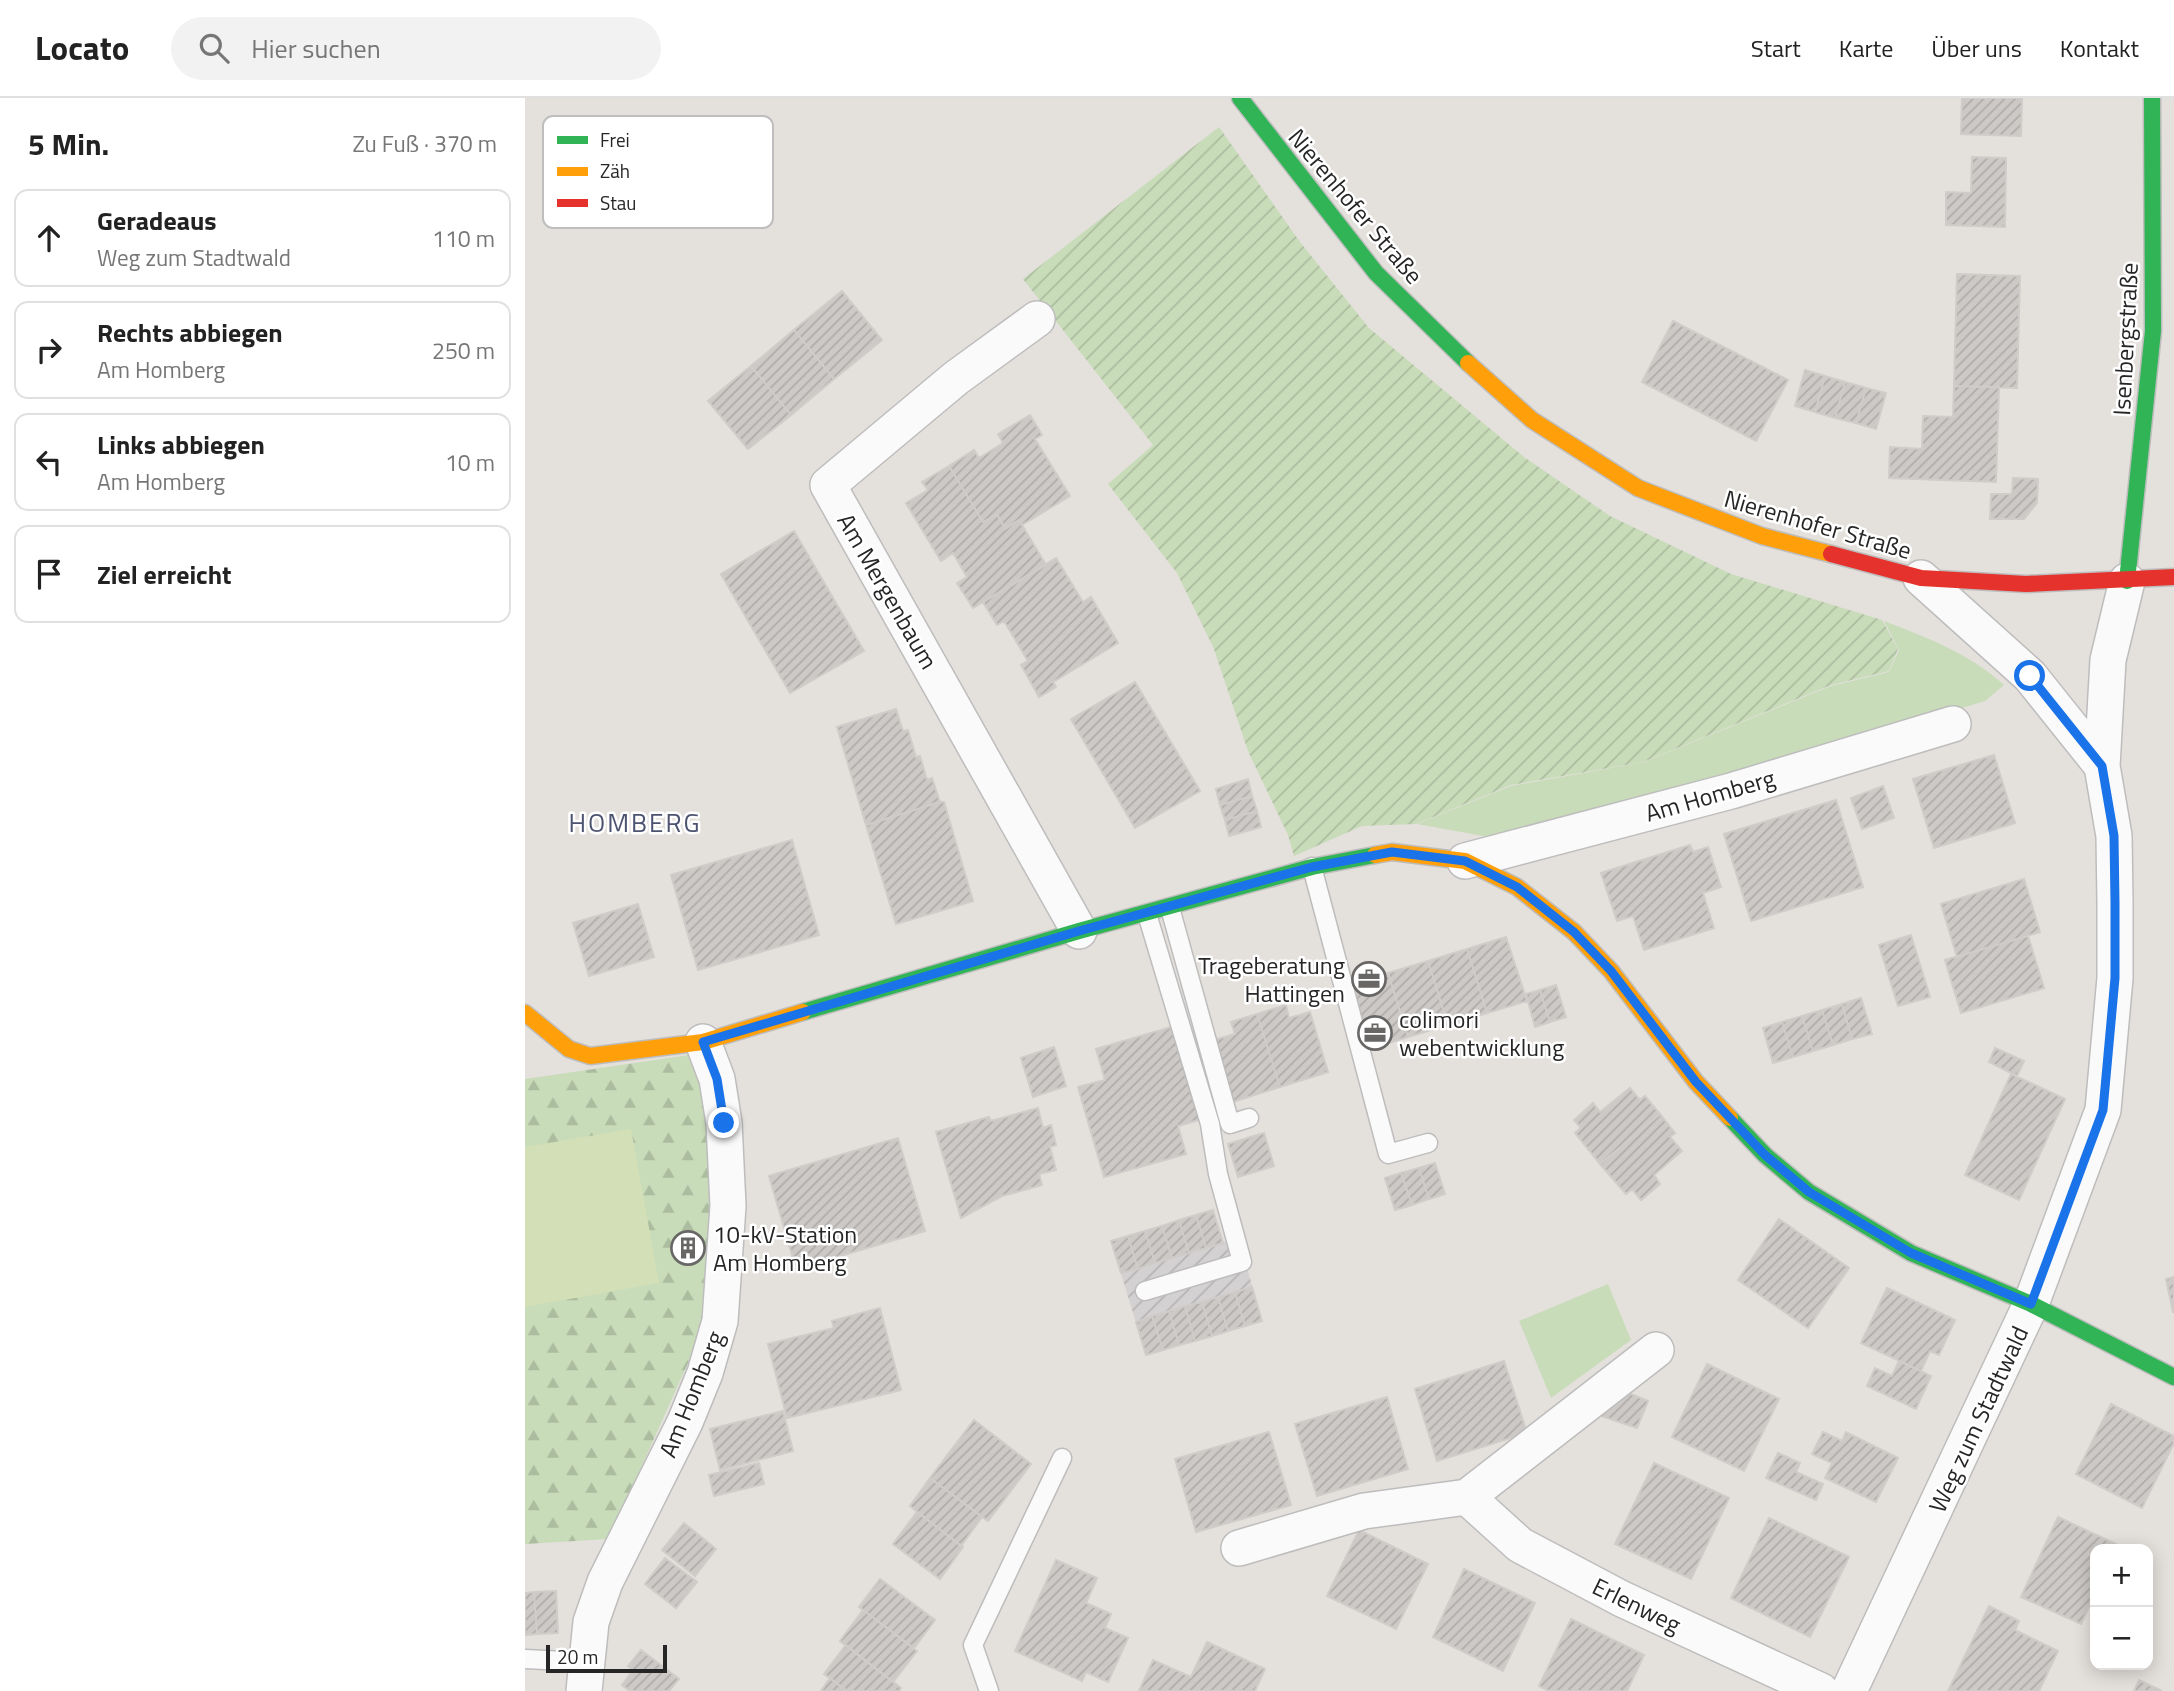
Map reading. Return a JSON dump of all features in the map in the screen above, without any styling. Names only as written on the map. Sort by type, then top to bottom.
[{"type":"street","name":"Nierenhofer Straße","points":[[1240,98],[1376,273],[1451,348],[1532,420],[1637,488],[1762,536],[1921,578],[2026,584],[2174,577]]},
{"type":"street","name":"Isenbergstraße","points":[[2127,581],[2153,331],[2153,98]]},
{"type":"street","name":"Am Mergenbaum","points":[[1037,319],[956,378],[828,485],[1079,931]]},
{"type":"street","points":[[2153,331],[2169,365]]},
{"type":"street","name":"Weg zum Stadtwald","points":[[1921,578],[2030,676],[2102,766]]},
{"type":"street","name":"Weg zum Stadtwald","points":[[1849,1691],[2031,1304],[2098,1131],[2106,1092],[2115,978],[2114,836],[2102,766],[2108,660],[2127,581]]},
{"type":"street","name":"Am Homberg","points":[[1465,861],[1731,791],[1953,724]]},
{"type":"street","name":"Am Homberg","points":[[525,1013],[569,1049],[590,1056],[703,1042],[1079,931],[1312,867],[1392,852],[1465,861],[1517,887],[1574,932],[1611,971],[1696,1082],[1765,1155],[1809,1192],[1911,1253],[2031,1304],[2174,1377]]},
{"type":"street","name":"Am Homberg","points":[[584,1676],[591,1622],[605,1582],[685,1422],[705,1373],[720,1321],[728,1206],[724,1123],[717,1079],[703,1042]]},
{"type":"street","points":[[1239,1548],[1364,1511],[1467,1497],[1656,1350]]},
{"type":"street","name":"Erlenweg","points":[[1467,1497],[1520,1545],[1622,1599],[1821,1691]]},
{"type":"lane","points":[[1312,867],[1388,1154],[1428,1143]]},
{"type":"lane","points":[[1170,908],[1230,1124],[1249,1118]]},
{"type":"lane","points":[[1145,1291],[1242,1262],[1218,1174],[1210,1124],[1147,914]]},
{"type":"lane","points":[[989,1691],[973,1645],[1062,1458]]},
{"type":"lane","points":[[525,1659],[584,1676]]},
{"type":"shaded area","points":[[1213,1210],[1223,1242],[1239,1239],[1262,1321],[1146,1355],[1111,1241]]},
{"type":"green space","points":[[1219,127],[1300,242],[1369,328],[1524,457],[1610,516],[1731,574],[1882,620],[1898,649],[1889,671],[1831,685],[1643,762],[1511,785],[1416,824],[1362,826],[1294,856],[1288,835],[1248,751],[1214,649],[1177,573],[1108,484],[1153,445],[1023,279]]},
{"type":"green space","points":[[1884,621],[1962,655],[2004,685],[1985,701],[1536,837],[1489,837],[1417,824],[1511,786],[1644,762],[1831,686],[1889,672],[1899,650]]},
{"type":"green space","points":[[717,1051],[710,1314],[609,1539],[525,1544],[525,1079]]},
{"type":"green space","points":[[631,1129],[659,1283],[525,1307],[525,1147]]},
{"type":"green space","points":[[1608,1284],[1631,1340],[1551,1398],[1519,1321]]},
{"type":"building","points":[[1962,98],[2022,98],[2021,136],[1961,134]]},
{"type":"building","points":[[1972,157],[2006,158],[2005,227],[1946,225],[1946,192],[1971,193]]},
{"type":"building","points":[[1957,274],[2020,276],[2017,388],[1954,386]]},
{"type":"building","points":[[842,291],[882,340],[834,379],[794,330]]},
{"type":"building","points":[[1673,321],[1788,380],[1756,441],[1642,382]]},
{"type":"building","points":[[794,330],[834,379],[791,415],[751,366]]},
{"type":"building","points":[[751,366],[791,415],[748,449],[708,401]]},
{"type":"building","points":[[1805,370],[1825,376],[1815,412],[1795,406]]},
{"type":"building","points":[[1825,376],[1845,382],[1835,418],[1815,412]]},
{"type":"building","points":[[1845,382],[1866,388],[1856,423],[1835,418]]},
{"type":"building","points":[[1954,386],[1999,387],[1996,482],[1889,478],[1890,447],[1922,449],[1923,416],[1953,417]]},
{"type":"building","points":[[1866,388],[1886,393],[1876,429],[1856,423]]},
{"type":"building","points":[[1030,415],[1042,435],[1035,439],[1070,496],[1022,525],[1019,520],[1005,529],[997,514],[983,522],[949,466],[974,450],[979,458],[1003,443],[998,434]]},
{"type":"building","points":[[949,466],[983,522],[997,514],[1005,529],[1019,520],[1046,565],[973,608],[957,583],[967,577],[953,553],[941,561],[906,503],[928,490],[922,482]]},
{"type":"building","points":[[2013,478],[2038,479],[2037,503],[2024,519],[1990,519],[1991,494],[2012,494]]},
{"type":"building","points":[[794,531],[864,651],[790,693],[721,574]]},
{"type":"building","points":[[1056,558],[1083,602],[1091,597],[1118,643],[1053,682],[1056,687],[1039,697],[1021,665],[1028,661],[1004,621],[997,625],[983,602]]},
{"type":"building","points":[[1135,682],[1200,791],[1135,828],[1071,719]]},
{"type":"building","points":[[896,709],[903,731],[908,730],[916,757],[920,756],[927,780],[932,778],[940,802],[866,825],[837,727]]},
{"type":"building","points":[[1994,755],[2015,823],[1934,848],[1913,779]]},
{"type":"building","points":[[1248,779],[1252,796],[1220,805],[1216,789]]},
{"type":"building","points":[[1883,786],[1894,818],[1862,829],[1851,798]]},
{"type":"building","points":[[1252,796],[1257,811],[1225,820],[1220,805]]},
{"type":"building","points":[[1836,800],[1863,887],[1751,921],[1724,834]]},
{"type":"building","points":[[944,802],[973,901],[896,924],[866,825]]},
{"type":"building","points":[[1257,811],[1261,827],[1229,836],[1225,820]]},
{"type":"building","points":[[792,840],[819,935],[698,970],[671,875]]},
{"type":"building","points":[[1690,845],[1693,852],[1708,847],[1721,887],[1703,893],[1714,928],[1644,950],[1633,916],[1617,921],[1601,873]]},
{"type":"building","points":[[2024,879],[2040,932],[1957,957],[1941,904]]},
{"type":"building","points":[[638,904],[654,957],[589,976],[573,923]]},
{"type":"building","points":[[1911,935],[1930,997],[1898,1006],[1879,945]]},
{"type":"building","points":[[2028,936],[2044,988],[1961,1013],[1945,960]]},
{"type":"building","points":[[1506,937],[1527,1001],[1487,1013],[1467,949]]},
{"type":"building","points":[[1467,949],[1487,1013],[1448,1025],[1428,961]]},
{"type":"building","points":[[1428,961],[1448,1025],[1408,1037],[1388,973]]},
{"type":"building","points":[[1388,973],[1408,1037],[1369,1049],[1349,985]]},
{"type":"building","points":[[1556,985],[1566,1017],[1550,1022],[1540,990]]},
{"type":"building","points":[[1540,990],[1550,1022],[1535,1027],[1526,994]]},
{"type":"building","points":[[1861,998],[1872,1034],[1852,1039],[1842,1004]]},
{"type":"building","points":[[1842,1004],[1852,1039],[1833,1045],[1822,1010]]},
{"type":"building","points":[[1286,1005],[1289,1018],[1310,1012],[1328,1072],[1280,1087],[1257,1014]]},
{"type":"building","points":[[1822,1010],[1833,1045],[1813,1051],[1802,1016]]},
{"type":"building","points":[[1257,1014],[1280,1087],[1233,1102],[1214,1040],[1235,1034],[1231,1022]]},
{"type":"building","points":[[1802,1016],[1813,1051],[1793,1057],[1782,1022]]},
{"type":"building","points":[[1782,1022],[1793,1057],[1773,1063],[1763,1028]]},
{"type":"building","points":[[1175,1026],[1202,1119],[1178,1126],[1186,1154],[1104,1177],[1078,1087],[1105,1080],[1096,1049]]},
{"type":"building","points":[[1054,1047],[1066,1086],[1033,1097],[1021,1058]]},
{"type":"building","points":[[1995,1048],[2024,1061],[2017,1076],[1989,1062]]},
{"type":"building","points":[[2011,1074],[2065,1099],[2019,1200],[1965,1175]]},
{"type":"building","points":[[1630,1088],[1640,1100],[1645,1096],[1660,1114],[1600,1164],[1575,1133],[1581,1128],[1574,1120],[1593,1103],[1600,1112]]},
{"type":"building","points":[[1038,1108],[1043,1128],[1051,1125],[1056,1145],[1050,1147],[1056,1170],[1039,1174],[1042,1185],[1002,1196],[961,1218],[936,1132],[989,1117],[991,1121]]},
{"type":"building","points":[[1660,1114],[1675,1133],[1670,1137],[1682,1151],[1654,1175],[1660,1184],[1641,1200],[1632,1189],[1626,1194],[1600,1164]]},
{"type":"building","points":[[1264,1133],[1274,1166],[1238,1177],[1228,1144]]},
{"type":"building","points":[[898,1138],[925,1231],[796,1269],[769,1176]]},
{"type":"building","points":[[1435,1163],[1445,1194],[1429,1199],[1419,1168]]},
{"type":"building","points":[[1419,1168],[1429,1199],[1412,1205],[1401,1173]]},
{"type":"building","points":[[1401,1173],[1412,1205],[1395,1210],[1385,1178]]},
{"type":"building","points":[[1213,1210],[1223,1243],[1206,1248],[1196,1215]]},
{"type":"building","points":[[1196,1215],[1206,1248],[1189,1253],[1179,1220]]},
{"type":"building","points":[[1779,1219],[1849,1268],[1808,1328],[1738,1280]]},
{"type":"building","points":[[1179,1220],[1189,1253],[1172,1258],[1162,1226]]},
{"type":"building","points":[[1162,1226],[1172,1258],[1155,1263],[1145,1231]]},
{"type":"building","points":[[1145,1231],[1155,1263],[1138,1269],[1128,1236]]},
{"type":"building","points":[[1128,1236],[1138,1269],[1121,1273],[1111,1241]]},
{"type":"building","points":[[2174,1277],[2174,1312],[2173,1312],[2166,1279]]},
{"type":"building","points":[[1252,1287],[1262,1321],[1245,1326],[1235,1292]]},
{"type":"building","points":[[1887,1288],[1955,1320],[1939,1355],[1930,1351],[1921,1371],[1861,1343]]},
{"type":"building","points":[[1235,1292],[1245,1326],[1228,1331],[1218,1297]]},
{"type":"building","points":[[1218,1297],[1228,1331],[1212,1336],[1202,1302]]},
{"type":"building","points":[[1202,1302],[1212,1336],[1195,1341],[1185,1306]]},
{"type":"building","points":[[1185,1306],[1195,1341],[1179,1345],[1169,1311]]},
{"type":"building","points":[[880,1308],[901,1390],[787,1418],[768,1344],[834,1328],[832,1321]]},
{"type":"building","points":[[1169,1311],[1179,1345],[1163,1350],[1152,1316]]},
{"type":"building","points":[[1152,1316],[1163,1350],[1146,1355],[1136,1322]]},
{"type":"building","points":[[1504,1361],[1527,1433],[1437,1461],[1415,1389]]},
{"type":"building","points":[[1899,1361],[1931,1376],[1916,1409],[1867,1386],[1875,1368],[1892,1376]]},
{"type":"building","points":[[1707,1364],[1779,1399],[1744,1471],[1672,1437]]},
{"type":"building","points":[[1624,1391],[1648,1401],[1637,1428],[1595,1414]]},
{"type":"building","points":[[1387,1397],[1408,1469],[1317,1496],[1295,1424]]},
{"type":"building","points":[[2111,1404],[2174,1436],[2174,1443],[2142,1508],[2076,1474]]},
{"type":"building","points":[[783,1411],[793,1451],[720,1470],[710,1429]]},
{"type":"building","points":[[974,1420],[1031,1464],[988,1521],[930,1478]]},
{"type":"building","points":[[1269,1432],[1291,1505],[1196,1532],[1175,1459]]},
{"type":"building","points":[[1823,1432],[1842,1441],[1846,1432],[1898,1458],[1876,1502],[1825,1478],[1832,1463],[1812,1454]]},
{"type":"building","points":[[1778,1453],[1800,1463],[1796,1472],[1823,1484],[1816,1500],[1766,1478]]},
{"type":"building","points":[[759,1463],[764,1484],[714,1496],[709,1475]]},
{"type":"building","points":[[1654,1463],[1729,1498],[1691,1579],[1615,1544]]},
{"type":"building","points":[[930,1478],[982,1517],[961,1546],[910,1506]]},
{"type":"building","points":[[917,1512],[963,1547],[940,1579],[893,1544]]},
{"type":"building","points":[[2058,1517],[2116,1544],[2090,1544],[2090,1605],[2081,1624],[2021,1597]]},
{"type":"building","points":[[1769,1518],[1849,1557],[1810,1637],[1731,1598]]},
{"type":"building","points":[[684,1523],[716,1549],[695,1576],[662,1550]]},
{"type":"building","points":[[1359,1530],[1428,1564],[1396,1629],[1327,1596]]},
{"type":"building","points":[[665,1558],[697,1582],[676,1608],[645,1584]]},
{"type":"building","points":[[1056,1560],[1097,1578],[1086,1603],[1111,1614],[1105,1628],[1128,1638],[1108,1682],[1086,1672],[1082,1681],[1015,1651]]},
{"type":"building","points":[[1464,1569],[1535,1603],[1503,1671],[1433,1637]]},
{"type":"building","points":[[880,1579],[935,1620],[914,1648],[859,1607]]},
{"type":"building","points":[[556,1591],[558,1633],[537,1634],[534,1592]]},
{"type":"building","points":[[534,1592],[537,1634],[525,1635],[525,1593]]},
{"type":"building","points":[[1989,1606],[2019,1621],[2015,1630],[2058,1651],[2039,1691],[1948,1691]]},
{"type":"building","points":[[863,1610],[917,1651],[893,1682],[840,1641]]},
{"type":"building","points":[[1571,1619],[1644,1655],[1627,1691],[1549,1691],[1539,1686]]},
{"type":"building","points":[[1207,1642],[1265,1669],[1255,1691],[1139,1691],[1153,1660],[1191,1677]]},
{"type":"building","points":[[846,1645],[901,1688],[899,1691],[847,1691],[824,1674]]},
{"type":"building","points":[[641,1650],[679,1679],[669,1691],[630,1691],[622,1685],[633,1670],[628,1666]]},
{"type":"building","points":[[830,1678],[847,1691],[821,1691]]},
{"type":"building","points":[[2139,1680],[2162,1691],[2134,1691]]},
{"type":"traffic: fast","points":[[1240,98],[1376,273],[1468,363]]},
{"type":"traffic: fast","points":[[2127,581],[2153,331],[2152,98]]},
{"type":"traffic: fast","points":[[803,1012],[1079,931],[1312,867],[1375,855]]},
{"type":"traffic: fast","points":[[1730,1118],[1765,1155],[1809,1192],[1911,1253],[2031,1304],[2174,1377]]},
{"type":"traffic: slow","points":[[1468,363],[1532,420],[1638,488],[1762,536],[1831,554]]},
{"type":"traffic: slow","points":[[1375,855],[1392,852],[1465,861],[1517,887],[1574,932],[1611,971],[1696,1082],[1730,1118]]},
{"type":"traffic: slow","points":[[525,1013],[569,1049],[590,1056],[703,1042],[803,1012]]},
{"type":"traffic: jam","points":[[1831,554],[1921,578],[2026,584],[2174,577]]},
{"type":"place","name":"Trageberatung Hattingen","points":[[1369,979]]},
{"type":"place","name":"colimori webentwicklung","points":[[1375,1033]]},
{"type":"place","name":"10-kV-Station Am Homberg","points":[[688,1248]]},
{"type":"district","name":"HOMBERG","points":[[635,822]]},
{"type":"route","points":[[724,1123],[717,1079],[703,1042],[1079,931],[1312,867],[1368,854],[1417,853],[1465,861],[1495,874],[1539,901],[1574,932],[1611,971],[1696,1082],[1765,1155],[1809,1192],[1847,1218],[1911,1253],[2031,1304],[2098,1131],[2103,1110],[2115,978],[2115,903],[2114,836],[2102,766],[2030,676]]}]
